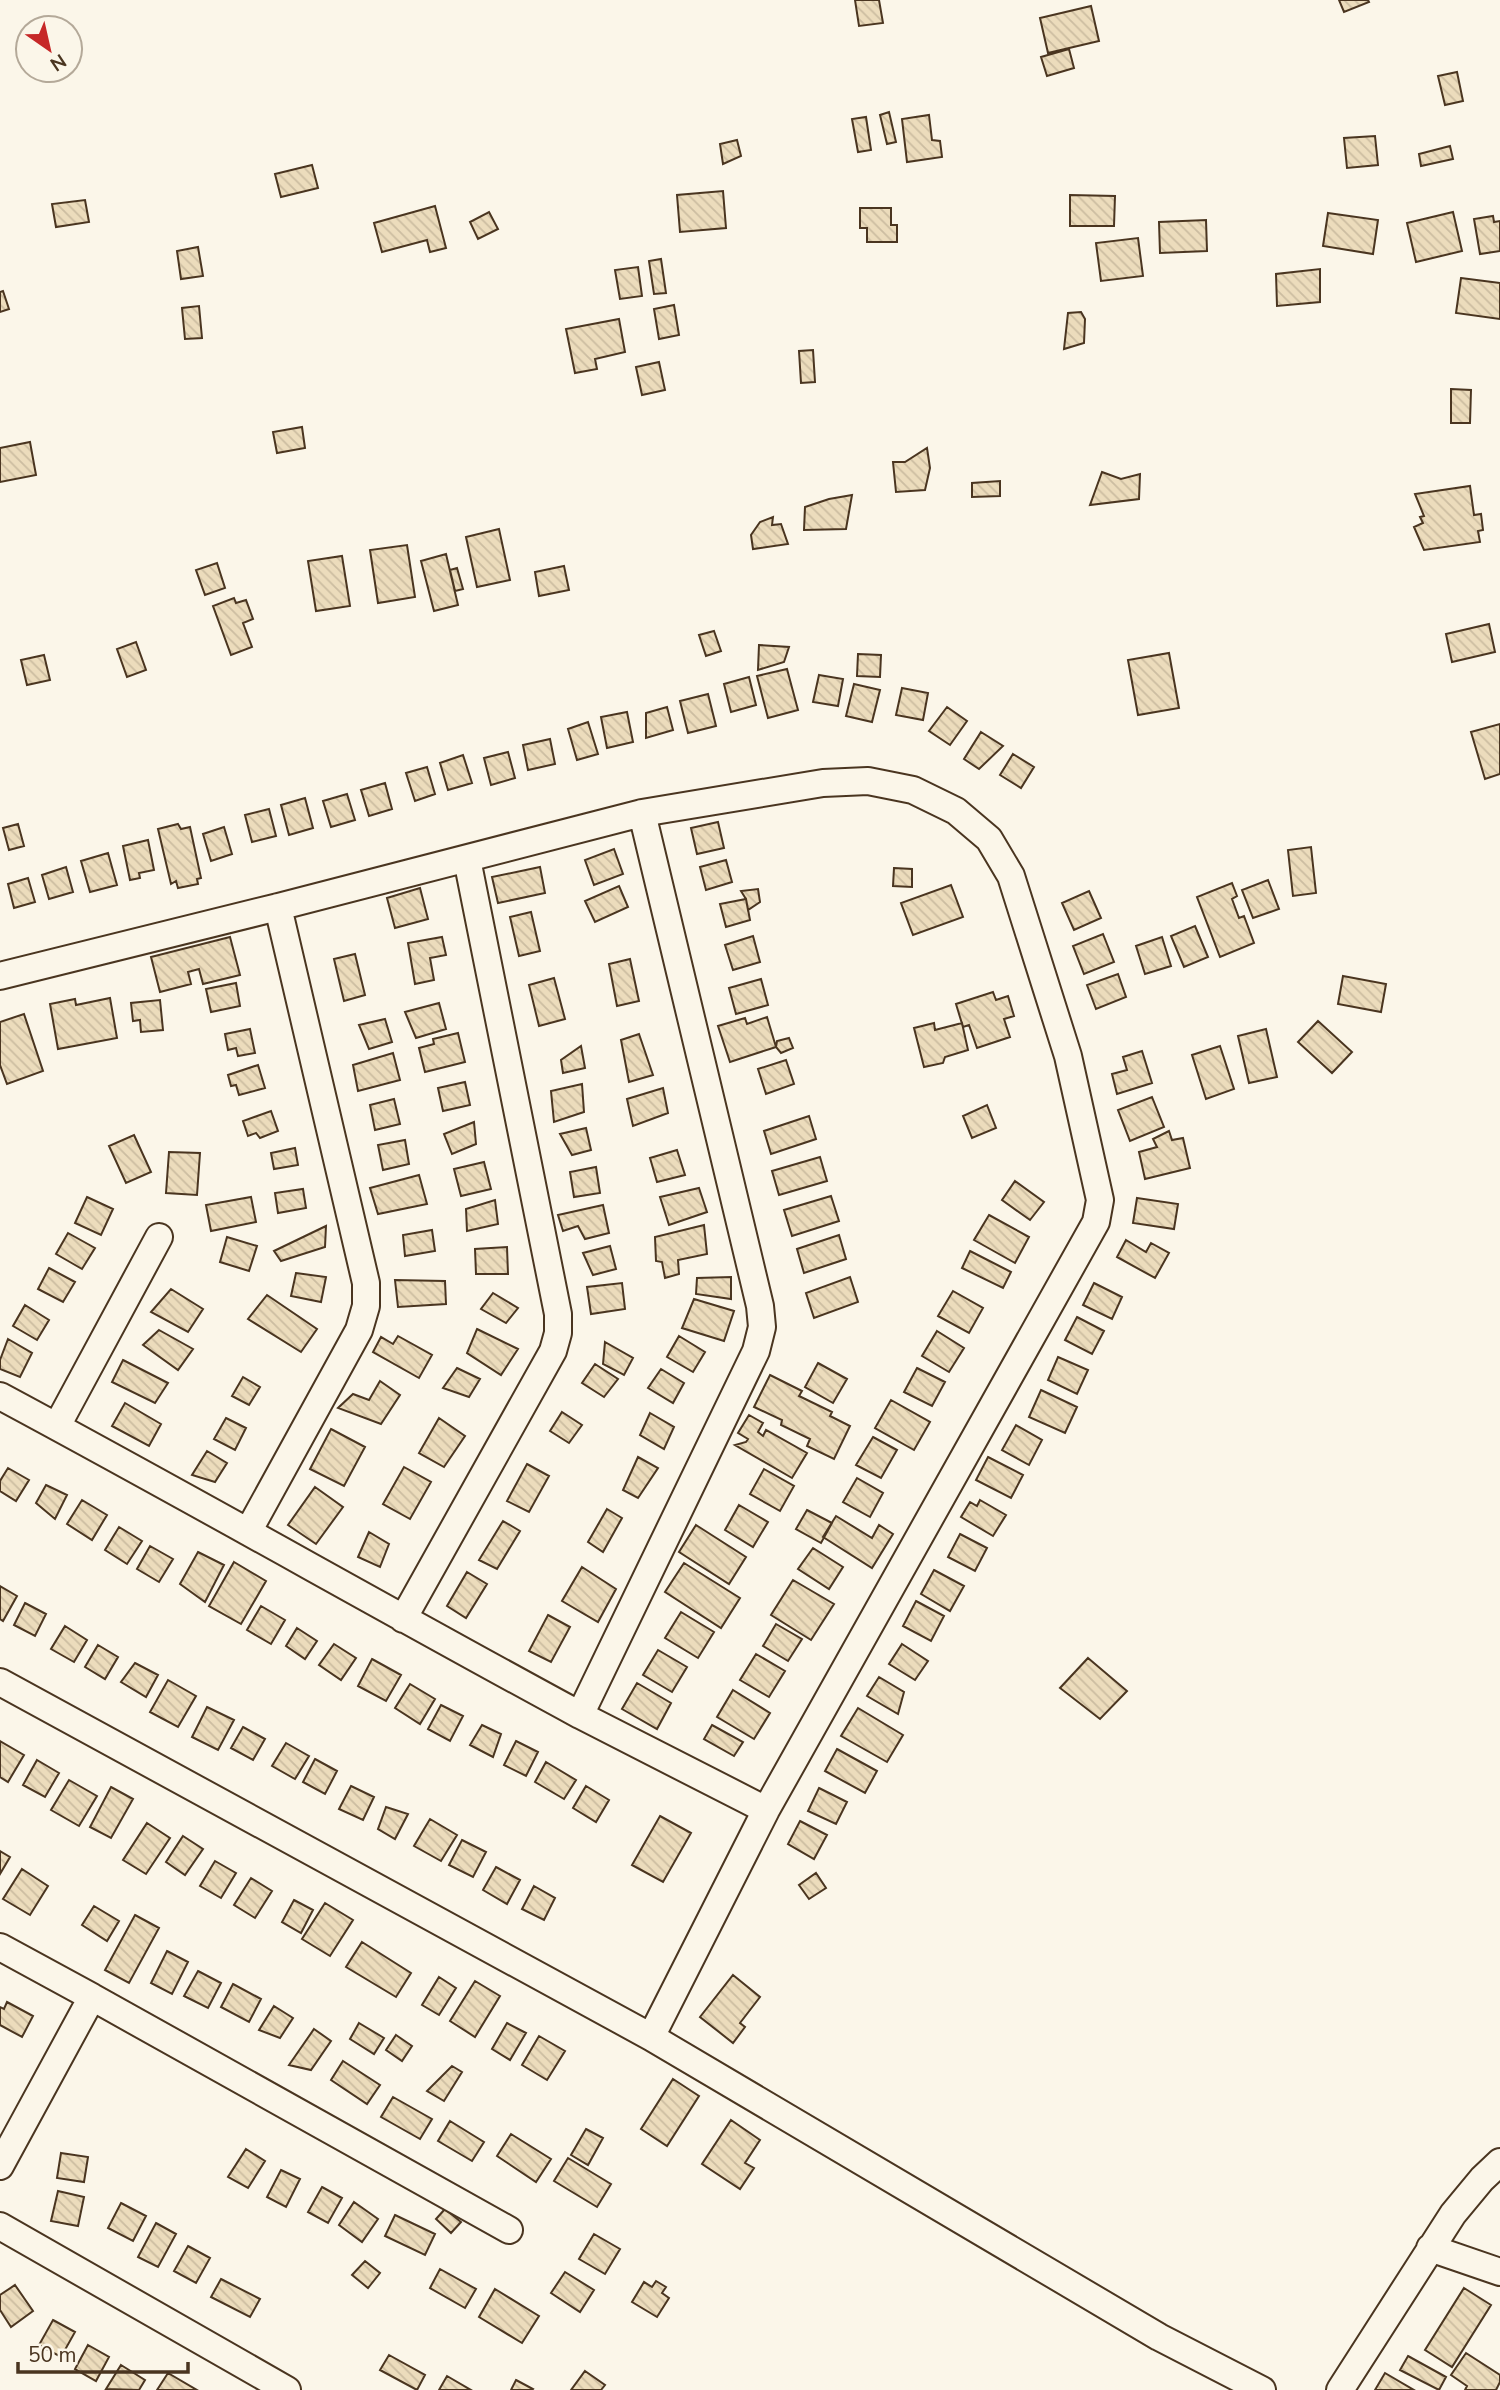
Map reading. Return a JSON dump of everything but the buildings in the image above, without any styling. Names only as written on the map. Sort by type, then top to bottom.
[{"type":"street","points":[[0,976],[642,813],[823,783],[868,781],[913,790],[956,811],[989,839],[1011,876],[1068,1056],[1100,1200],[1096,1222],[766,1810],[651,2037]]},
{"type":"street","points":[[580,1715],[756,1351],[762,1327],[760,1306],[642,813]]},
{"type":"street","points":[[402,1619],[553,1351],[558,1333],[558,1314],[467,859]]},
{"type":"street","points":[[249,1530],[359,1330],[366,1306],[366,1283],[278,907]]},
{"type":"street","points":[[57,1426],[159,1237]]},
{"type":"street","points":[[0,1395],[249,1530],[402,1619],[580,1715],[766,1810]]},
{"type":"street","points":[[0,1682],[651,2037],[1159,2337],[1262,2390]]},
{"type":"street","points":[[0,1947],[509,2230]]},
{"type":"street","points":[[0,2166],[92,1997]]},
{"type":"street","points":[[1340,2390],[1430,2248],[1460,2206],[1500,2162]]},
{"type":"street","points":[[0,2226],[287,2390]]},
{"type":"street","points":[[1430,2248],[1500,2273]]}]
